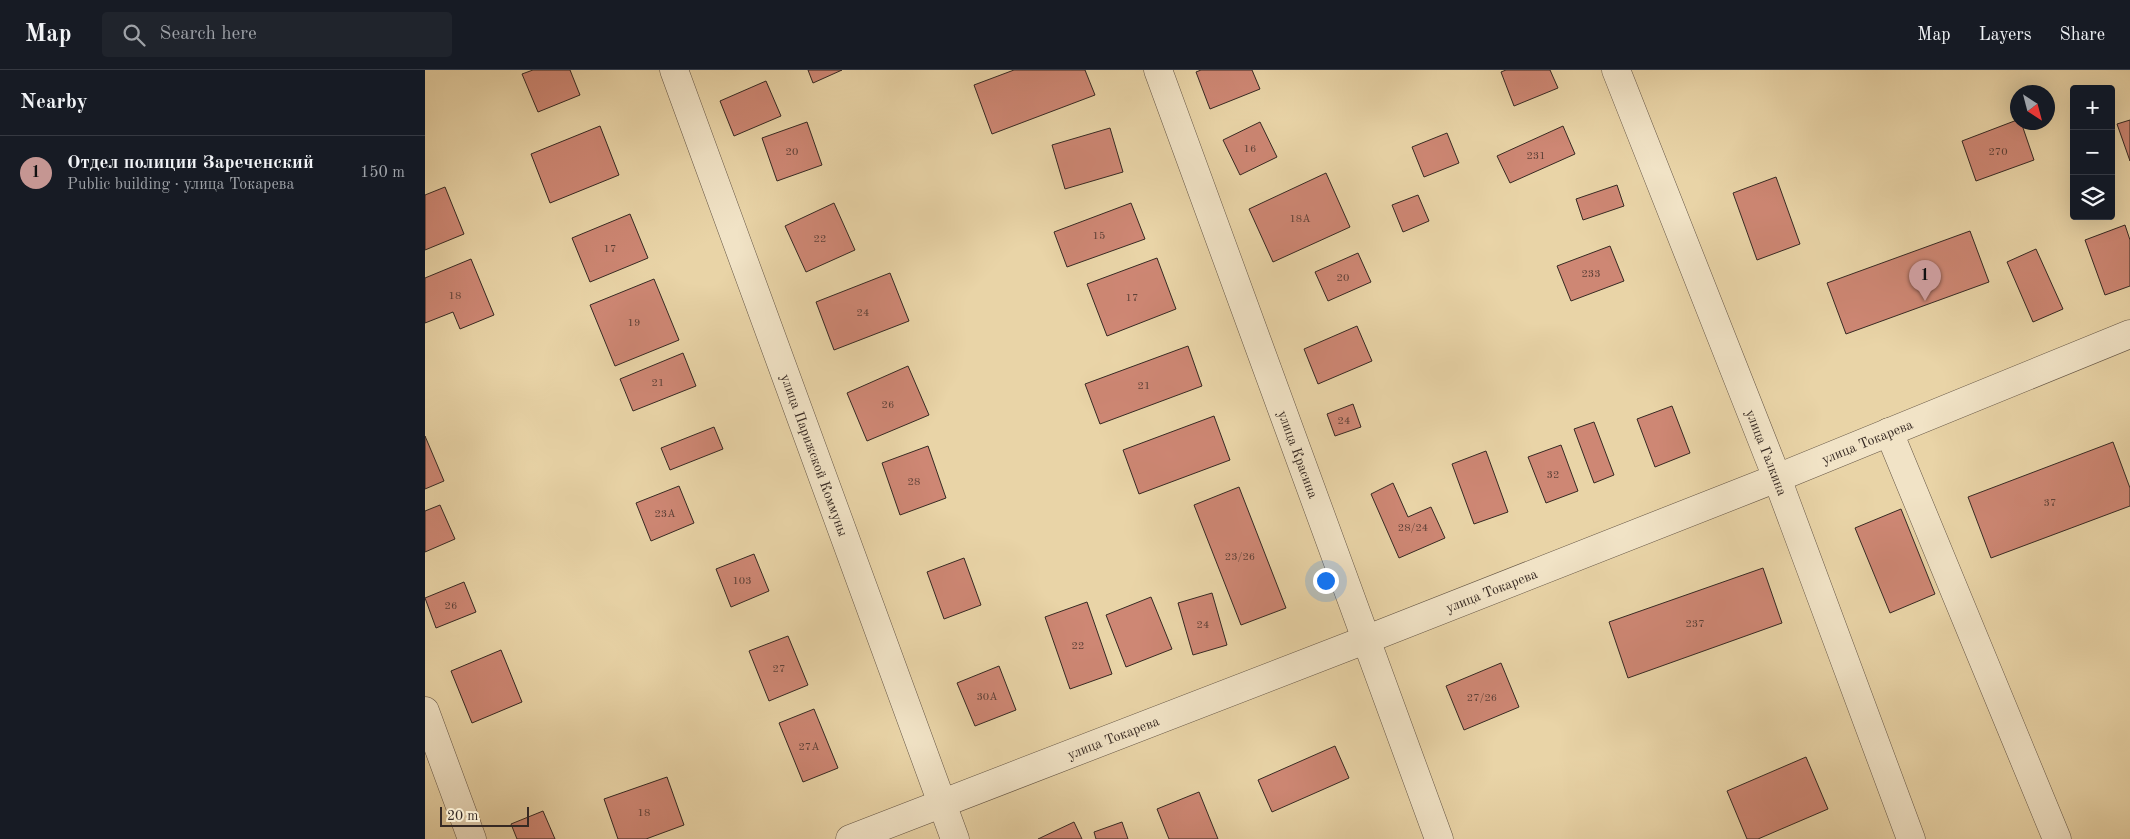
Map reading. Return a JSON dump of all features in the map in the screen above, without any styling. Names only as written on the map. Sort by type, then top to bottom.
[{"type":"street","name":"улица Парижской Коммуны","points":[[674,70],[955,839]]},
{"type":"street","name":"улица Красина","points":[[1158,70],[1439,839]]},
{"type":"street","name":"улица Галкина","points":[[1616,70],[1777,478],[1911,839]]},
{"type":"street","name":"улица Токарева","points":[[850,839],[1777,478],[2130,334]]},
{"type":"street","points":[[1889,432],[2057,839]]},
{"type":"street","points":[[425,711],[472,839]]},
{"type":"building","points":[[533,70],[570,70],[580,95],[538,112],[522,74]]},
{"type":"building","points":[[808,70],[842,70],[813,83]]},
{"type":"building","points":[[1014,70],[1085,70],[1095,95],[992,134],[974,85]]},
{"type":"building","points":[[1201,70],[1252,70],[1260,89],[1210,109],[1196,72]]},
{"type":"building","points":[[1506,70],[1550,70],[1558,88],[1514,106],[1501,72]]},
{"type":"building","points":[[766,81],[781,116],[734,136],[720,101]]},
{"type":"building","points":[[2130,120],[2130,161],[2117,124]]},
{"type":"building","points":[[807,122],[822,165],[777,181],[762,138]]},
{"type":"building","points":[[1260,122],[1277,157],[1240,175],[1223,140]]},
{"type":"building","points":[[2010,123],[2010,130],[2024,130],[2034,160],[1976,181],[1962,141]]},
{"type":"building","points":[[600,126],[619,175],[550,203],[531,154]]},
{"type":"building","points":[[1563,126],[1575,154],[1510,183],[1497,156]]},
{"type":"building","points":[[1110,128],[1123,172],[1065,189],[1052,145]]},
{"type":"building","points":[[1447,133],[1459,163],[1424,177],[1412,147]]},
{"type":"building","points":[[1326,173],[1350,227],[1273,262],[1249,209]]},
{"type":"building","points":[[1776,177],[1800,244],[1757,260],[1733,193]]},
{"type":"building","points":[[1617,185],[1624,206],[1583,220],[1576,199]]},
{"type":"building","points":[[445,187],[464,234],[425,250],[425,195]]},
{"type":"building","points":[[1418,195],[1429,221],[1403,232],[1392,205]]},
{"type":"building","points":[[834,203],[855,250],[806,272],[785,226]]},
{"type":"building","points":[[1131,203],[1145,239],[1067,267],[1054,232]]},
{"type":"building","points":[[630,214],[648,258],[590,282],[572,238]]},
{"type":"building","points":[[2125,225],[2130,240],[2130,286],[2105,295],[2085,240]]},
{"type":"building","points":[[1970,231],[1989,282],[1846,334],[1827,283]]},
{"type":"building","points":[[1610,246],[1624,281],[1571,301],[1557,266]]},
{"type":"building","points":[[2036,249],[2063,309],[2033,322],[2007,262]]},
{"type":"building","points":[[1358,253],[1371,282],[1328,301],[1315,272]]},
{"type":"building","points":[[1157,258],[1176,309],[1107,336],[1087,284]]},
{"type":"building","points":[[471,259],[494,315],[460,329],[453,312],[425,323],[425,278]]},
{"type":"building","points":[[890,273],[909,321],[834,350],[816,302]]},
{"type":"building","points":[[654,279],[679,340],[615,366],[590,305]]},
{"type":"building","points":[[1357,326],[1372,361],[1318,384],[1304,349]]},
{"type":"building","points":[[1188,346],[1202,386],[1100,424],[1085,384]]},
{"type":"building","points":[[683,353],[696,386],[633,411],[620,379]]},
{"type":"building","points":[[908,366],[929,415],[867,441],[847,393]]},
{"type":"building","points":[[1353,404],[1361,427],[1335,436],[1327,414]]},
{"type":"building","points":[[1672,406],[1690,453],[1655,467],[1637,419]]},
{"type":"building","points":[[1214,416],[1230,460],[1139,494],[1123,450]]},
{"type":"building","points":[[1594,422],[1614,475],[1594,483],[1574,429]]},
{"type":"building","points":[[714,427],[723,449],[670,470],[661,448]]},
{"type":"building","points":[[425,436],[444,481],[425,489]]},
{"type":"building","points":[[2113,442],[2130,488],[2130,506],[1991,558],[1968,497]]},
{"type":"building","points":[[1561,445],[1578,491],[1546,503],[1528,457]]},
{"type":"building","points":[[928,446],[946,498],[900,515],[882,463]]},
{"type":"building","points":[[1486,451],[1508,512],[1474,524],[1452,464]]},
{"type":"building","points":[[1393,483],[1408,517],[1431,507],[1445,538],[1399,558],[1371,494]]},
{"type":"building","points":[[679,486],[694,523],[651,541],[636,503]]},
{"type":"building","points":[[1239,487],[1286,608],[1241,625],[1194,505]]},
{"type":"building","points":[[440,505],[455,539],[425,552],[425,511]]},
{"type":"building","points":[[1901,509],[1935,594],[1890,613],[1855,528]]},
{"type":"building","points":[[754,554],[769,591],[731,607],[716,569]]},
{"type":"building","points":[[964,558],[981,605],[944,619],[927,572]]},
{"type":"building","points":[[1763,568],[1782,623],[1628,678],[1609,622]]},
{"type":"building","points":[[464,582],[476,612],[436,628],[425,598]]},
{"type":"building","points":[[1212,593],[1227,645],[1193,655],[1178,603]]},
{"type":"building","points":[[1151,597],[1172,649],[1126,667],[1106,615]]},
{"type":"building","points":[[1087,602],[1112,674],[1070,689],[1045,617]]},
{"type":"building","points":[[788,636],[808,685],[769,701],[749,651]]},
{"type":"building","points":[[501,650],[522,702],[472,723],[451,671]]},
{"type":"building","points":[[1501,663],[1519,707],[1464,730],[1446,686]]},
{"type":"building","points":[[999,666],[1016,710],[975,726],[957,683]]},
{"type":"building","points":[[814,709],[838,768],[803,782],[779,723]]},
{"type":"building","points":[[1335,746],[1349,778],[1272,812],[1258,780]]},
{"type":"building","points":[[1806,757],[1828,809],[1758,839],[1747,839],[1727,791]]},
{"type":"building","points":[[667,777],[684,825],[646,839],[618,839],[604,799]]},
{"type":"building","points":[[1199,792],[1218,839],[1169,839],[1157,809]]},
{"type":"building","points":[[543,811],[555,839],[517,839],[511,824]]},
{"type":"building","points":[[1074,822],[1082,839],[1038,839]]},
{"type":"building","points":[[1122,822],[1128,839],[1096,839],[1094,832]]},
{"type":"place","name":"Отдел полиции Зареченский","points":[[1925,301]]}]
